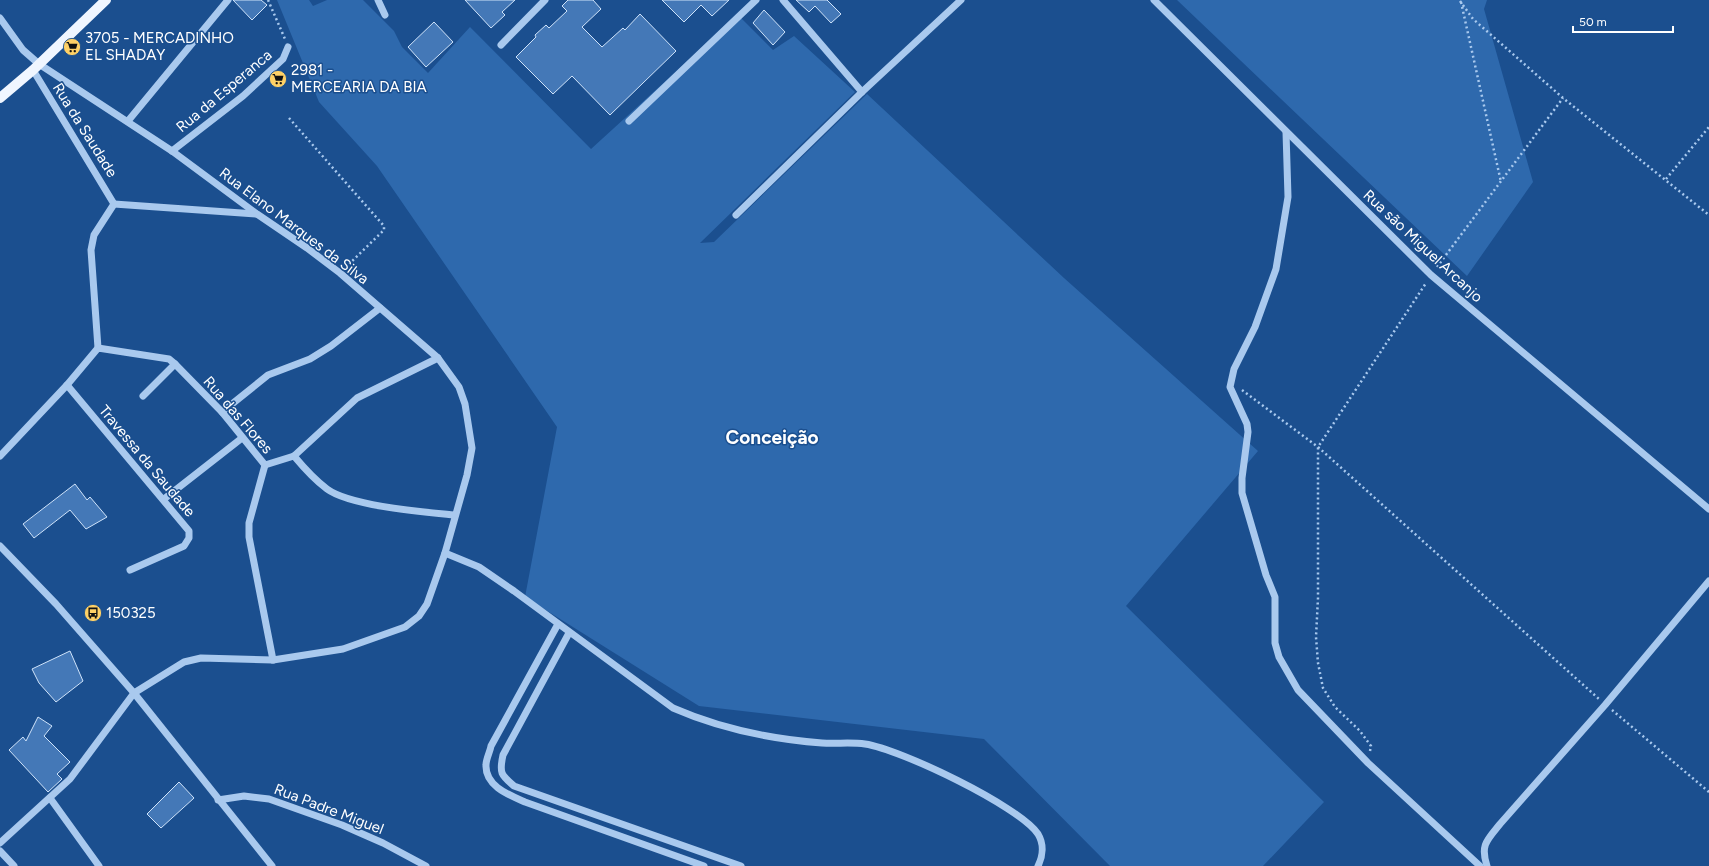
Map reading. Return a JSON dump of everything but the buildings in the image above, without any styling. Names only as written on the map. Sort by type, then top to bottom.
[{"type":"main road","points":[[0,98],[36,67],[106,0]]},
{"type":"street","points":[[128,121],[228,0]]},
{"type":"street","points":[[378,0],[385,15]]},
{"type":"street","points":[[501,45],[546,0]]},
{"type":"street","points":[[629,121],[756,0]]},
{"type":"street","points":[[783,0],[862,92]]},
{"type":"street","points":[[736,215],[862,92],[961,0]]},
{"type":"street","name":"Rua são Miguel Arcanjo","points":[[1154,0],[1431,275],[1709,509]]},
{"type":"street","points":[[0,18],[36,67]]},
{"type":"street","name":"Rua da Esperanca","points":[[172,151],[243,96],[283,59],[288,47]]},
{"type":"street","name":"Rua Elano Marques da Silva","points":[[0,843],[70,779],[134,694],[184,662],[195,659],[273,660],[343,649],[405,627],[419,616],[427,604],[445,553],[454,515],[467,475],[471,442],[465,404],[459,387],[438,358],[340,273],[172,151],[128,121],[36,67]]},
{"type":"street","name":"Rua da Saudade","points":[[36,67],[114,204]]},
{"type":"street","points":[[1286,132],[1288,197],[1276,269],[1254,327],[1234,369],[1230,381],[1231,391],[1247,424],[1248,432],[1242,478],[1242,493],[1266,575],[1275,597],[1275,643],[1279,657],[1298,690],[1368,763],[1480,866]]},
{"type":"street","points":[[0,456],[67,385],[98,348],[91,250],[94,236],[114,204],[257,214]]},
{"type":"street","points":[[222,412],[268,375],[310,359],[331,346],[380,308]]},
{"type":"street","name":"Rua das Flores","points":[[98,348],[169,359],[222,412],[265,465],[249,522],[248,537],[273,660]]},
{"type":"street","points":[[265,465],[294,456],[357,398],[438,358]]},
{"type":"street","points":[[143,396],[175,364]]},
{"type":"street","name":"Travessa da Saudade","points":[[67,385],[164,498],[189,531],[189,538],[184,546],[130,570]]},
{"type":"street","points":[[164,498],[242,438]]},
{"type":"street","points":[[294,456],[327,489],[338,495],[394,507],[454,515]]},
{"type":"street","points":[[0,546],[56,604],[134,694],[271,866]]},
{"type":"street","points":[[445,553],[479,567],[673,708],[701,721],[742,733],[822,743],[865,744],[905,755],[940,772],[1007,809],[1030,824],[1042,845],[1042,857],[1038,866]]},
{"type":"street","points":[[1487,866],[1483,855],[1484,845],[1488,838],[1605,705],[1709,581]]},
{"type":"street","points":[[558,624],[491,746],[486,765],[489,778],[501,791],[525,802],[704,866]]},
{"type":"street","points":[[569,633],[503,755],[500,768],[503,777],[514,786],[741,866]]},
{"type":"street","name":"Rua Padre Miguel","points":[[218,800],[244,796],[269,799],[376,840],[426,866]]},
{"type":"street","points":[[50,798],[99,866]]},
{"type":"street","points":[[0,851],[14,866]]},
{"type":"path","points":[[268,0],[288,47]]},
{"type":"path","points":[[1461,1],[1473,18],[1563,98],[1666,179],[1709,215]]},
{"type":"path","points":[[1461,1],[1501,182]]},
{"type":"path","points":[[1368,763],[1370,746],[1360,731],[1335,707],[1324,688],[1318,663],[1316,637],[1318,598],[1318,446],[1431,275],[1563,98]]},
{"type":"path","points":[[289,118],[384,226],[384,230],[340,273]]},
{"type":"path","points":[[1666,179],[1709,127]]},
{"type":"path","points":[[1230,381],[1318,446],[1605,705],[1709,792]]},
{"type":"shaded area","points":[[277,0],[309,0],[313,6],[327,0],[363,0],[394,31],[402,47],[428,73],[470,27],[591,149],[738,15],[773,50],[794,36],[855,92],[700,243],[714,242],[867,94],[1064,278],[1258,451],[1126,606],[1324,802],[1263,866],[1110,866],[984,739],[699,706],[525,597],[557,427],[377,166],[319,102]]},
{"type":"shaded area","points":[[1177,0],[1487,0],[1484,9],[1533,182],[1467,276]]},
{"type":"place","name":"3705 - MERCADINHO EL SHADAY","points":[[72,47]]},
{"type":"place","name":"2981 - MERCEARIA DA BIA","points":[[278,79]]},
{"type":"place","name":"150325","points":[[93,613]]},
{"type":"district","name":"Conceição","points":[[772,437]]}]
